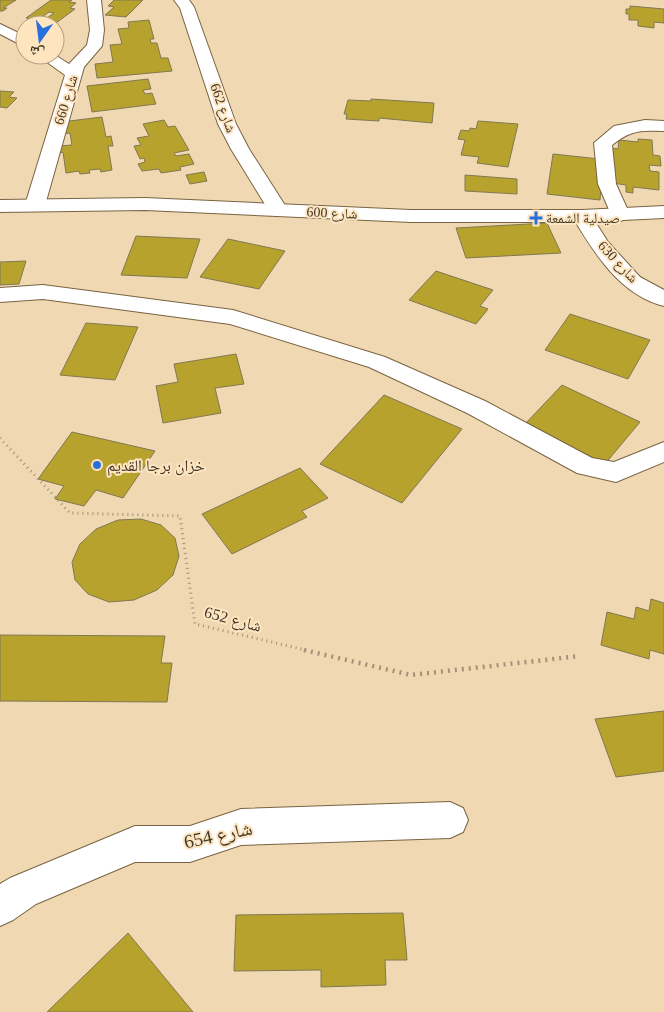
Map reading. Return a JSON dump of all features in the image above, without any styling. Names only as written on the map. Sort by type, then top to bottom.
[{"type":"street","name":"شارع 660","points":[[35,205],[74,74],[80,60],[94,46],[97,30],[94,0]]},
{"type":"street","name":"شارع 662","points":[[181,0],[187,7],[233,137],[278,210]]},
{"type":"street","points":[[0,28],[15,36]]},
{"type":"street","points":[[60,65],[74,74]]},
{"type":"street","points":[[620,215],[606,184],[603,143],[620,130],[645,124],[664,126]]},
{"type":"street","name":"شارع 600","points":[[0,206],[145,204],[412,216],[582,216],[664,212]]},
{"type":"street","name":"شارع 630","points":[[582,216],[600,245],[632,282],[664,299]]},
{"type":"street","points":[[0,295],[43,292],[233,317],[377,362],[476,407],[586,466],[616,472],[664,451]]},
{"type":"street","name":"شارع 654","points":[[0,907],[23,891],[134,844],[190,844],[241,827],[450,820]]},
{"type":"path","name":"شارع 652","points":[[0,438],[70,513],[180,516],[195,624],[411,675],[580,656]]},
{"type":"building","points":[[0,0],[16,0],[3,8],[7,8],[3,11],[0,11]]},
{"type":"building","points":[[51,0],[72,0],[69,2],[76,3],[70,8],[75,9],[65,16],[51,15],[54,13],[49,12],[45,15],[30,15]]},
{"type":"building","points":[[114,0],[143,0],[126,17],[105,15],[114,7],[108,6]]},
{"type":"building","points":[[630,6],[664,9],[664,23],[654,22],[654,28],[638,26],[638,20],[629,20],[629,14],[626,14],[626,9],[630,9]]},
{"type":"building","points":[[149,20],[154,39],[150,39],[151,43],[157,43],[161,58],[168,58],[172,71],[97,78],[95,64],[113,62],[110,45],[122,44],[118,29],[129,28],[128,22]]},
{"type":"building","points":[[148,79],[151,89],[143,90],[145,94],[152,93],[156,104],[92,112],[87,86]]},
{"type":"building","points":[[0,91],[14,92],[9,97],[17,98],[7,108],[0,107]]},
{"type":"building","points":[[371,99],[434,103],[432,123],[379,118],[379,121],[346,119],[347,114],[344,114],[348,100],[371,101]]},
{"type":"building","points":[[102,117],[106,137],[111,136],[113,146],[108,146],[112,170],[101,172],[100,169],[89,170],[90,173],[80,174],[79,171],[66,173],[63,152],[60,153],[59,146],[72,145],[70,133],[62,134],[61,122]]},
{"type":"building","points":[[164,120],[168,127],[175,126],[189,150],[174,153],[176,156],[189,154],[194,164],[180,167],[181,170],[161,173],[159,169],[142,171],[138,164],[145,162],[144,158],[140,159],[134,146],[141,145],[137,138],[149,136],[143,124]]},
{"type":"building","points":[[478,121],[518,124],[508,167],[477,163],[479,157],[461,155],[465,140],[458,139],[461,130],[469,131],[470,128],[476,129]]},
{"type":"building","points":[[638,139],[652,140],[653,155],[660,156],[661,166],[649,165],[650,171],[659,172],[659,190],[633,187],[633,193],[626,192],[626,185],[612,183],[612,148],[618,149],[619,140],[638,142]]},
{"type":"building","points":[[553,154],[600,159],[602,173],[600,200],[547,194]]},
{"type":"building","points":[[204,172],[207,181],[190,184],[186,175]]},
{"type":"building","points":[[465,175],[517,179],[517,194],[465,191]]},
{"type":"building","points":[[547,223],[561,253],[466,258],[456,228]]},
{"type":"building","points":[[136,236],[200,239],[187,278],[121,275]]},
{"type":"building","points":[[228,239],[285,251],[259,289],[200,277]]},
{"type":"building","points":[[26,261],[19,284],[0,285],[0,262]]},
{"type":"building","points":[[436,271],[493,290],[480,306],[488,309],[476,324],[409,300]]},
{"type":"building","points":[[570,314],[650,340],[628,379],[545,350]]},
{"type":"building","points":[[86,323],[138,327],[115,380],[60,375]]},
{"type":"building","points":[[236,354],[244,384],[215,388],[221,413],[163,423],[156,386],[178,382],[174,364]]},
{"type":"building","points":[[562,385],[640,422],[605,464],[525,424]]},
{"type":"building","points":[[384,395],[462,429],[402,503],[320,464]]},
{"type":"building","name":"خزان برجا القديم","points":[[72,432],[155,451],[123,498],[96,490],[84,506],[55,499],[64,486],[38,479]]},
{"type":"building","points":[[300,468],[328,498],[302,511],[307,517],[232,554],[202,514]]},
{"type":"building","points":[[141,519],[161,525],[175,538],[179,556],[173,575],[157,590],[134,600],[109,602],[88,594],[75,580],[72,562],[80,544],[96,529],[118,520]]},
{"type":"building","points":[[651,599],[664,603],[664,654],[650,650],[649,659],[601,645],[607,612],[634,619],[636,607],[649,611]]},
{"type":"building","points":[[0,635],[165,636],[161,663],[172,663],[167,702],[0,701]]},
{"type":"building","points":[[664,711],[664,771],[616,777],[595,719]]},
{"type":"building","points":[[403,913],[407,960],[385,960],[386,985],[321,987],[321,970],[234,971],[236,915]]},
{"type":"building","points":[[128,933],[193,1012],[47,1012]]},
{"type":"place","name":"صيدلية الشمعة","points":[[536,218]]},
{"type":"place","name":"خزان برجا القديم","points":[[97,465]]}]
